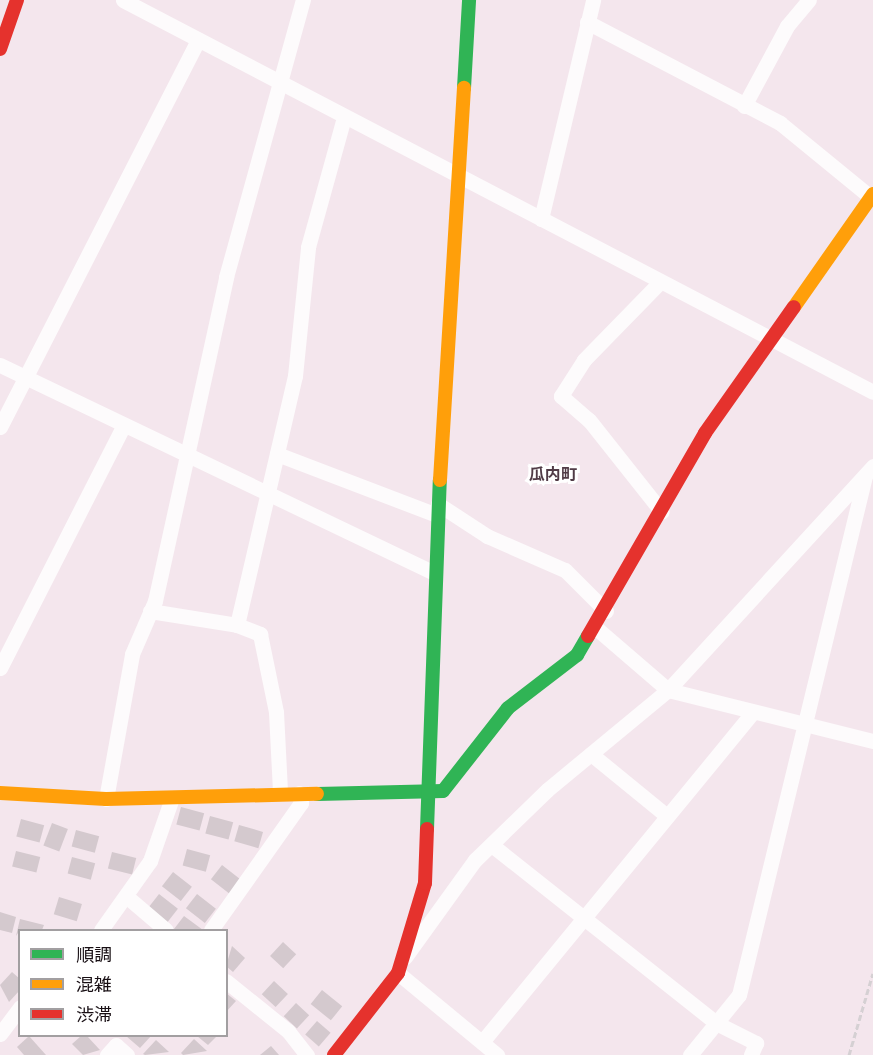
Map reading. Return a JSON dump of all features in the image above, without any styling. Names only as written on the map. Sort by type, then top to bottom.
[{"type":"street","points":[[0,49],[18,0]]},
{"type":"street","points":[[123,0],[873,392]]},
{"type":"street","points":[[105,799],[132,654],[150,611],[226,277],[303,0]]},
{"type":"street","points":[[334,1055],[398,973],[405,957],[425,883],[434,573],[469,0]]},
{"type":"street","points":[[541,219],[593,0]]},
{"type":"street","points":[[744,106],[788,26],[809,0]]},
{"type":"street","points":[[0,793],[105,799],[280,792],[427,795],[443,791],[508,708],[558,672],[596,628],[705,433],[872,197],[780,123],[587,22]]},
{"type":"street","points":[[0,427],[198,40]]},
{"type":"street","points":[[237,625],[295,376],[308,247],[344,117]]},
{"type":"street","points":[[660,282],[584,360],[561,396],[589,420],[662,512]]},
{"type":"street","points":[[0,365],[186,458],[434,573]]},
{"type":"street","points":[[0,668],[123,427]]},
{"type":"street","points":[[277,454],[438,510],[487,536],[566,570],[606,611]]},
{"type":"street","points":[[405,957],[475,860],[493,846],[591,754],[668,690],[869,470]]},
{"type":"street","points":[[690,1055],[739,995],[869,470]]},
{"type":"street","points":[[150,611],[237,625],[260,634],[276,712],[280,792]]},
{"type":"street","points":[[596,628],[668,690],[751,714],[873,741]]},
{"type":"street","points":[[482,1042],[751,714]]},
{"type":"street","points":[[591,754],[667,816]]},
{"type":"street","points":[[212,929],[301,803],[299,793]]},
{"type":"street","points":[[102,929],[150,861],[172,798]]},
{"type":"street","points":[[493,846],[716,1023],[756,1043],[751,1055]]},
{"type":"street","points":[[126,896],[165,929]]},
{"type":"street","points":[[398,973],[497,1055]]},
{"type":"street","points":[[228,983],[288,1031],[307,1055]]},
{"type":"street","points":[[0,1034],[18,1010]]},
{"type":"street","points":[[107,1055],[116,1045],[127,1055]]},
{"type":"path","points":[[849,1055],[873,973]]},
{"type":"building","points":[[181,807],[204,813],[200,831],[176,824]]},
{"type":"building","points":[[210,816],[233,822],[229,840],[205,833]]},
{"type":"building","points":[[21,819],[44,825],[40,843],[16,836]]},
{"type":"building","points":[[52,823],[68,829],[59,851],[43,845]]},
{"type":"building","points":[[239,825],[263,832],[258,848],[234,841]]},
{"type":"building","points":[[76,830],[99,836],[95,853],[72,846]]},
{"type":"building","points":[[187,849],[210,855],[206,872],[183,865]]},
{"type":"building","points":[[16,851],[40,857],[36,873],[12,867]]},
{"type":"building","points":[[112,852],[136,858],[132,875],[108,868]]},
{"type":"building","points":[[72,857],[95,863],[91,880],[68,873]]},
{"type":"building","points":[[222,865],[241,880],[230,894],[211,879]]},
{"type":"building","points":[[173,872],[192,887],[181,901],[162,886]]},
{"type":"building","points":[[159,894],[178,909],[167,923],[148,908]]},
{"type":"building","points":[[197,894],[216,909],[205,923],[186,908]]},
{"type":"building","points":[[59,897],[82,904],[77,921],[54,914]]},
{"type":"building","points":[[0,912],[16,917],[12,933],[0,930]]},
{"type":"building","points":[[184,916],[202,929],[174,929]]},
{"type":"building","points":[[20,919],[44,925],[42,929],[18,929],[16,936]]},
{"type":"building","points":[[283,942],[296,954],[283,968],[270,956]]},
{"type":"building","points":[[232,946],[245,958],[233,972],[228,968]]},
{"type":"building","points":[[12,972],[18,977],[18,992],[9,1002],[0,985]]},
{"type":"building","points":[[274,981],[288,994],[276,1007],[262,994]]},
{"type":"building","points":[[322,990],[342,1006],[331,1020],[311,1004]]},
{"type":"building","points":[[228,995],[236,1001],[228,1010]]},
{"type":"building","points":[[296,1003],[309,1015],[297,1028],[284,1016]]},
{"type":"building","points":[[317,1021],[331,1033],[319,1046],[305,1035]]},
{"type":"building","points":[[30,1037],[46,1055],[24,1055],[17,1047]]},
{"type":"building","points":[[80,1037],[88,1037],[100,1050],[83,1055],[72,1044]]},
{"type":"building","points":[[127,1037],[150,1037],[140,1048]]},
{"type":"building","points":[[198,1037],[216,1037],[208,1045]]},
{"type":"building","points":[[194,1039],[207,1051],[183,1055],[181,1053]]},
{"type":"building","points":[[156,1040],[169,1052],[143,1054]]},
{"type":"building","points":[[271,1046],[279,1055],[260,1055]]},
{"type":"traffic: fast","points":[[464,88],[469,0]]},
{"type":"traffic: fast","points":[[427,829],[440,480]]},
{"type":"traffic: fast","points":[[317,794],[443,791],[508,708],[577,655],[588,636]]},
{"type":"traffic: slow","points":[[440,480],[464,88]]},
{"type":"traffic: slow","points":[[794,307],[873,194]]},
{"type":"traffic: slow","points":[[0,793],[106,799],[317,794]]},
{"type":"traffic: jam","points":[[0,49],[17,0]]},
{"type":"traffic: jam","points":[[588,636],[705,433],[794,307]]},
{"type":"traffic: jam","points":[[334,1055],[398,973],[425,883],[427,829]]},
{"type":"district","name":"瓜内町","points":[[553,475]]}]
